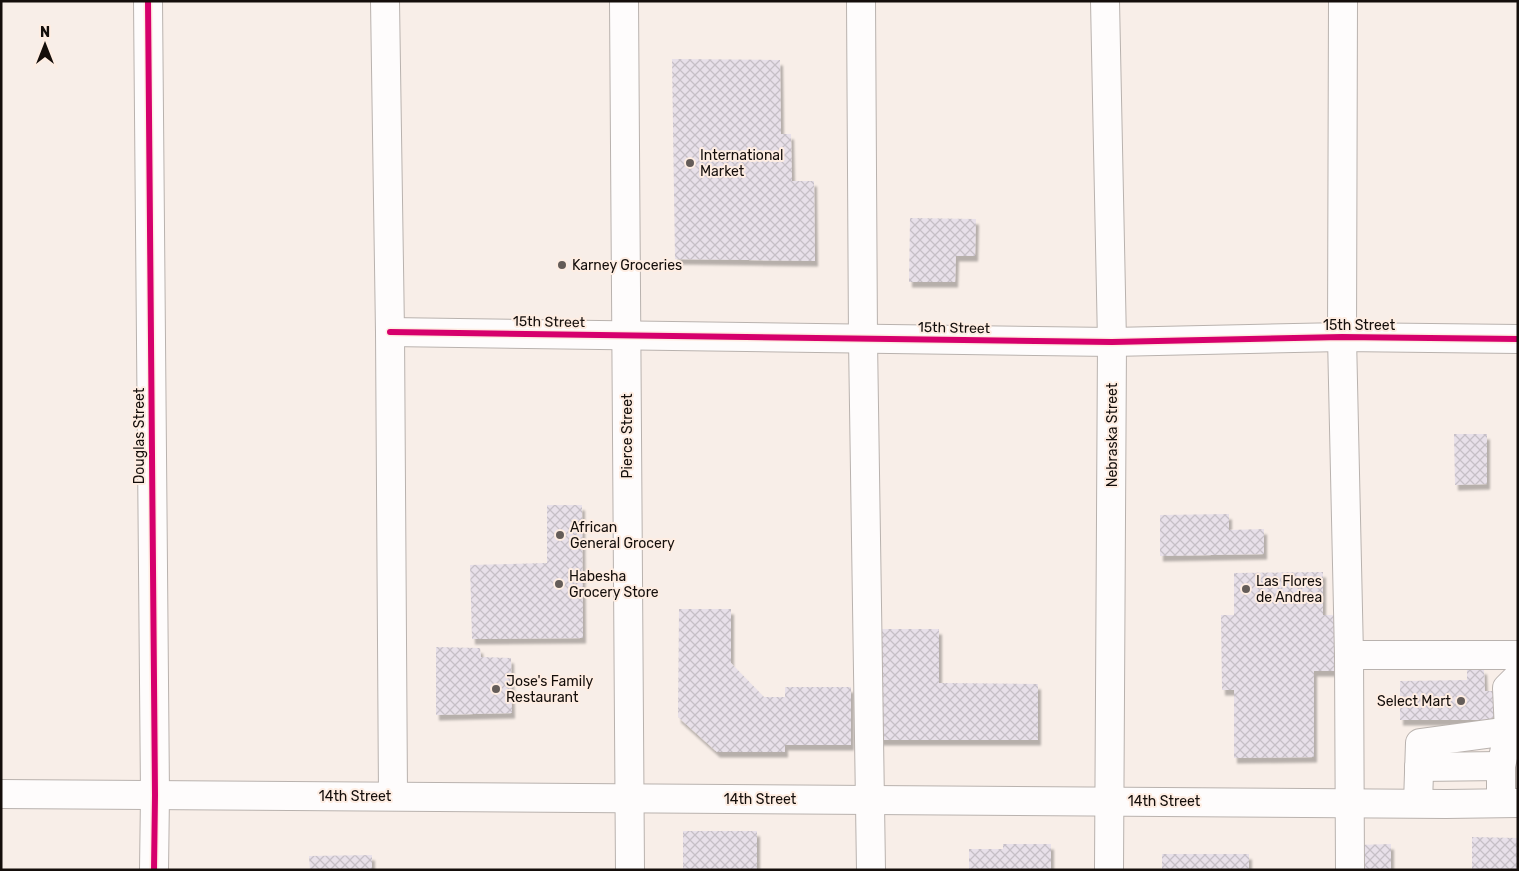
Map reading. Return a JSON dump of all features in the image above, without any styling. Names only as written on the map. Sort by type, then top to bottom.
[{"type":"main road","name":"Douglas Street","points":[[148,1],[155,795],[154,870]]},
{"type":"main road","points":[[386,1],[393,796]]},
{"type":"main road","name":"Pierce Street","points":[[624,1],[630,870]]},
{"type":"main road","points":[[861,1],[863,340],[871,870]]},
{"type":"main road","name":"Nebraska Street","points":[[1105,1],[1112,342],[1109,870]]},
{"type":"main road","points":[[1343,1],[1342,337],[1349,655],[1350,870]]},
{"type":"main road","name":"15th Street","points":[[390,332],[1112,342],[1342,337],[1518,339]]},
{"type":"main road","points":[[1349,655],[1518,655]]},
{"type":"main road","points":[[1509,803],[1501,766],[1513,730],[1507,688],[1518,677]]},
{"type":"main road","points":[[1418,803],[1420,743],[1513,730]]},
{"type":"main road","points":[[1419,767],[1501,766]]},
{"type":"main road","name":"14th Street","points":[[1,794],[1509,803]]},
{"type":"building","points":[[672,59],[780,60],[781,134],[791,134],[792,181],[814,181],[815,261],[675,259]]},
{"type":"building","points":[[910,218],[976,219],[975,256],[956,256],[955,282],[909,282]]},
{"type":"building","points":[[1454,434],[1487,434],[1487,484],[1455,485]]},
{"type":"building","points":[[547,505],[582,505],[583,638],[472,639],[470,565],[547,563]]},
{"type":"building","points":[[1229,514],[1229,530],[1264,529],[1264,554],[1160,556],[1160,515]]},
{"type":"building","points":[[1323,572],[1323,615],[1336,615],[1337,671],[1314,671],[1314,757],[1234,758],[1234,690],[1222,690],[1221,615],[1234,615],[1234,573]]},
{"type":"building","points":[[679,609],[731,609],[731,663],[764,697],[785,697],[785,687],[851,687],[851,745],[785,745],[785,752],[717,752],[678,717]]},
{"type":"building","points":[[877,629],[939,629],[939,683],[1038,684],[1038,740],[877,740]]},
{"type":"building","points":[[436,647],[480,648],[481,657],[511,658],[512,713],[436,715]]},
{"type":"building","points":[[1467,669],[1484,669],[1485,691],[1498,691],[1498,713],[1490,720],[1400,720],[1400,681],[1467,680]]},
{"type":"building","points":[[683,831],[757,831],[757,870],[683,870]]},
{"type":"building","points":[[1472,837],[1518,838],[1518,870],[1472,870]]},
{"type":"building","points":[[1003,844],[1051,844],[1051,870],[969,870],[969,849],[1003,849]]},
{"type":"building","points":[[1391,844],[1391,870],[1358,870],[1357,845]]},
{"type":"building","points":[[1162,854],[1249,854],[1249,870],[1162,870]]},
{"type":"building","points":[[372,855],[372,870],[310,870],[309,856]]},
{"type":"cycle path","points":[[148,1],[155,795],[154,870]]},
{"type":"cycle path","points":[[390,332],[1112,342],[1342,337],[1518,339]]},
{"type":"place","name":"International Market","points":[[690,163]]},
{"type":"place","name":"Karney Groceries","points":[[562,265]]},
{"type":"place","name":"African General Grocery","points":[[560,535]]},
{"type":"place","name":"Habesha Grocery Store","points":[[559,584]]},
{"type":"place","name":"Las Flores de Andrea","points":[[1246,589]]},
{"type":"place","name":"Jose's Family Restaurant","points":[[496,689]]},
{"type":"place","name":"Select Mart","points":[[1461,701]]}]
